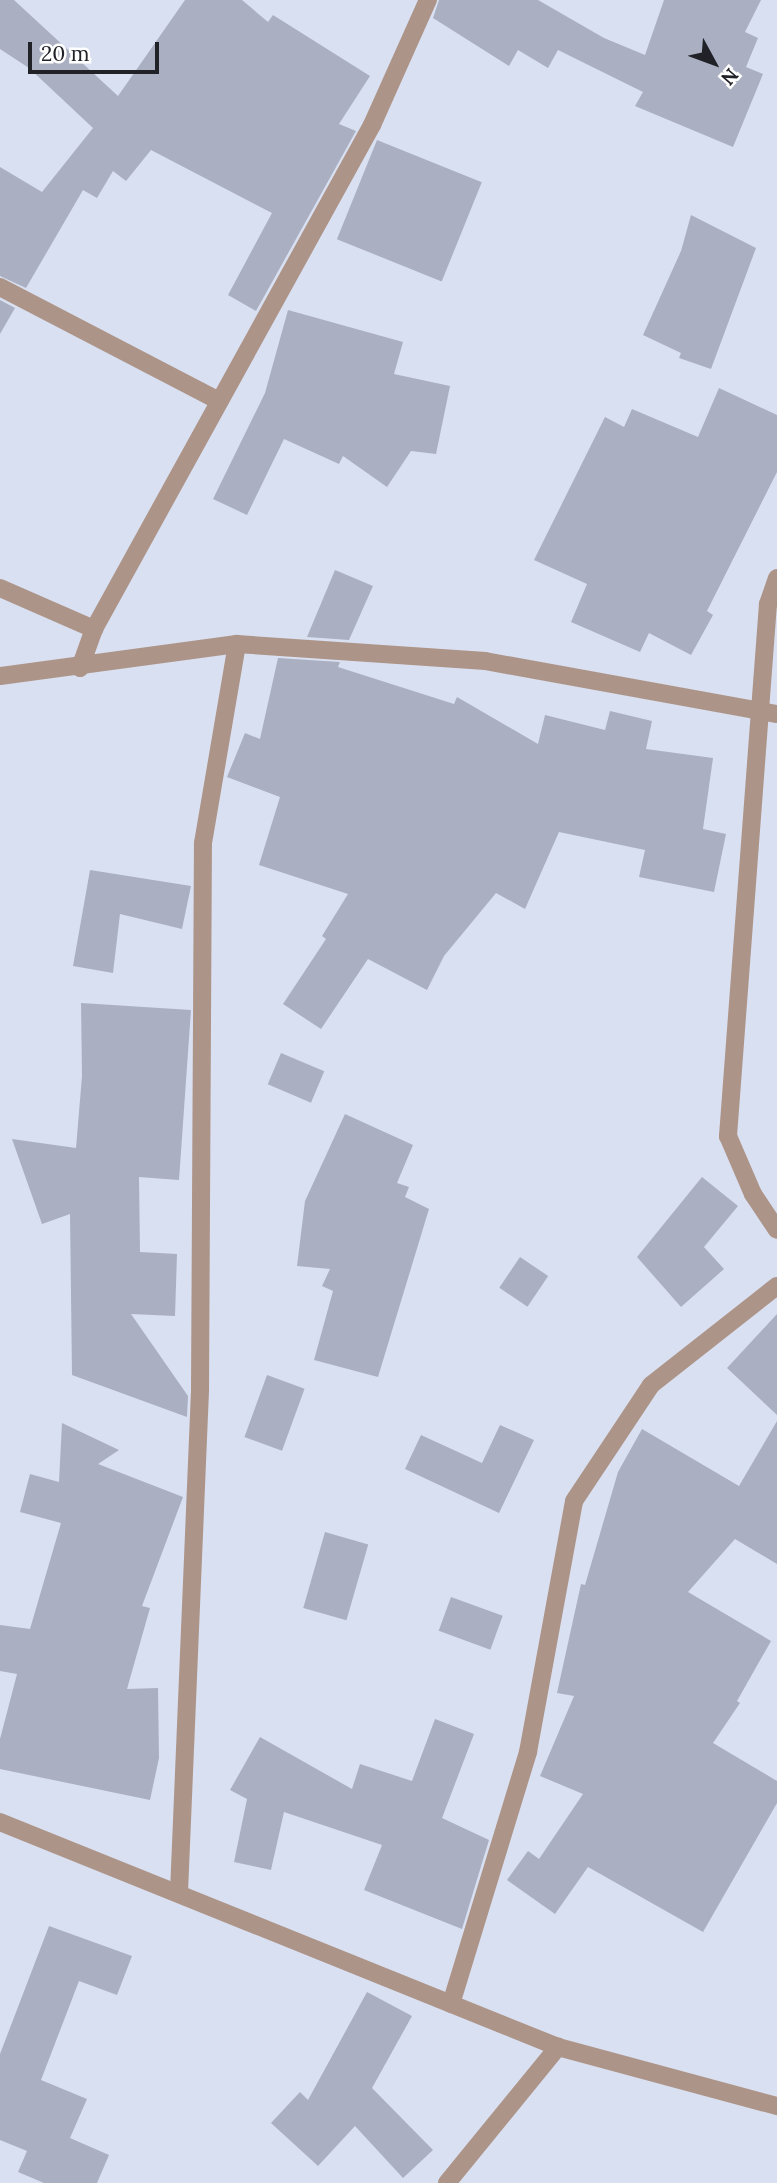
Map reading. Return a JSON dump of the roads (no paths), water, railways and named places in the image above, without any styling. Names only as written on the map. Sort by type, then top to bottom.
[{"type":"street","points":[[80,668],[94,629],[372,125],[428,0]]},
{"type":"street","points":[[0,287],[219,401]]},
{"type":"street","points":[[777,578],[768,604],[768,713],[728,1136],[753,1194],[777,1230]]},
{"type":"street","points":[[0,588],[94,629]]},
{"type":"street","points":[[0,676],[80,668],[237,644],[485,661],[768,713]]},
{"type":"street","points":[[179,1892],[200,1390],[203,843],[237,644]]},
{"type":"street","points":[[451,2004],[528,1752],[574,1501],[651,1385],[777,1286]]},
{"type":"street","points":[[0,1822],[558,2047],[777,2106]]},
{"type":"street","points":[[447,2183],[558,2047]]}]
